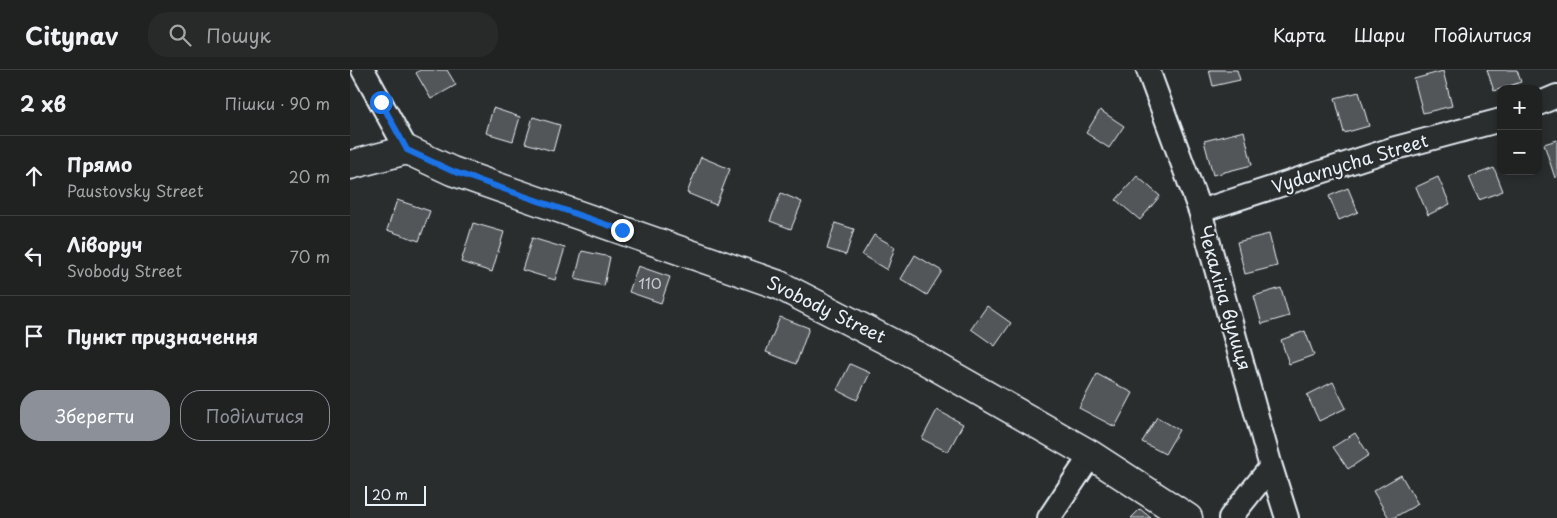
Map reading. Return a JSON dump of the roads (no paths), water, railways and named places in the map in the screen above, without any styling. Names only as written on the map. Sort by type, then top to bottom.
[{"type":"street","points":[[350,165],[407,150],[364,70]]},
{"type":"street","name":"Чекаліна вулиця","points":[[1148,70],[1200,211],[1287,518]]},
{"type":"street","points":[[1542,102],[1557,96]]},
{"type":"street","name":"Vydavnycha Street","points":[[1200,211],[1392,149],[1497,121]]},
{"type":"street","name":"Svobody Street","points":[[407,150],[452,171],[779,285],[922,359],[1091,455],[1188,518]]},
{"type":"street","points":[[1049,518],[1091,455]]},
{"type":"street","points":[[1230,518],[1271,466]]}]
